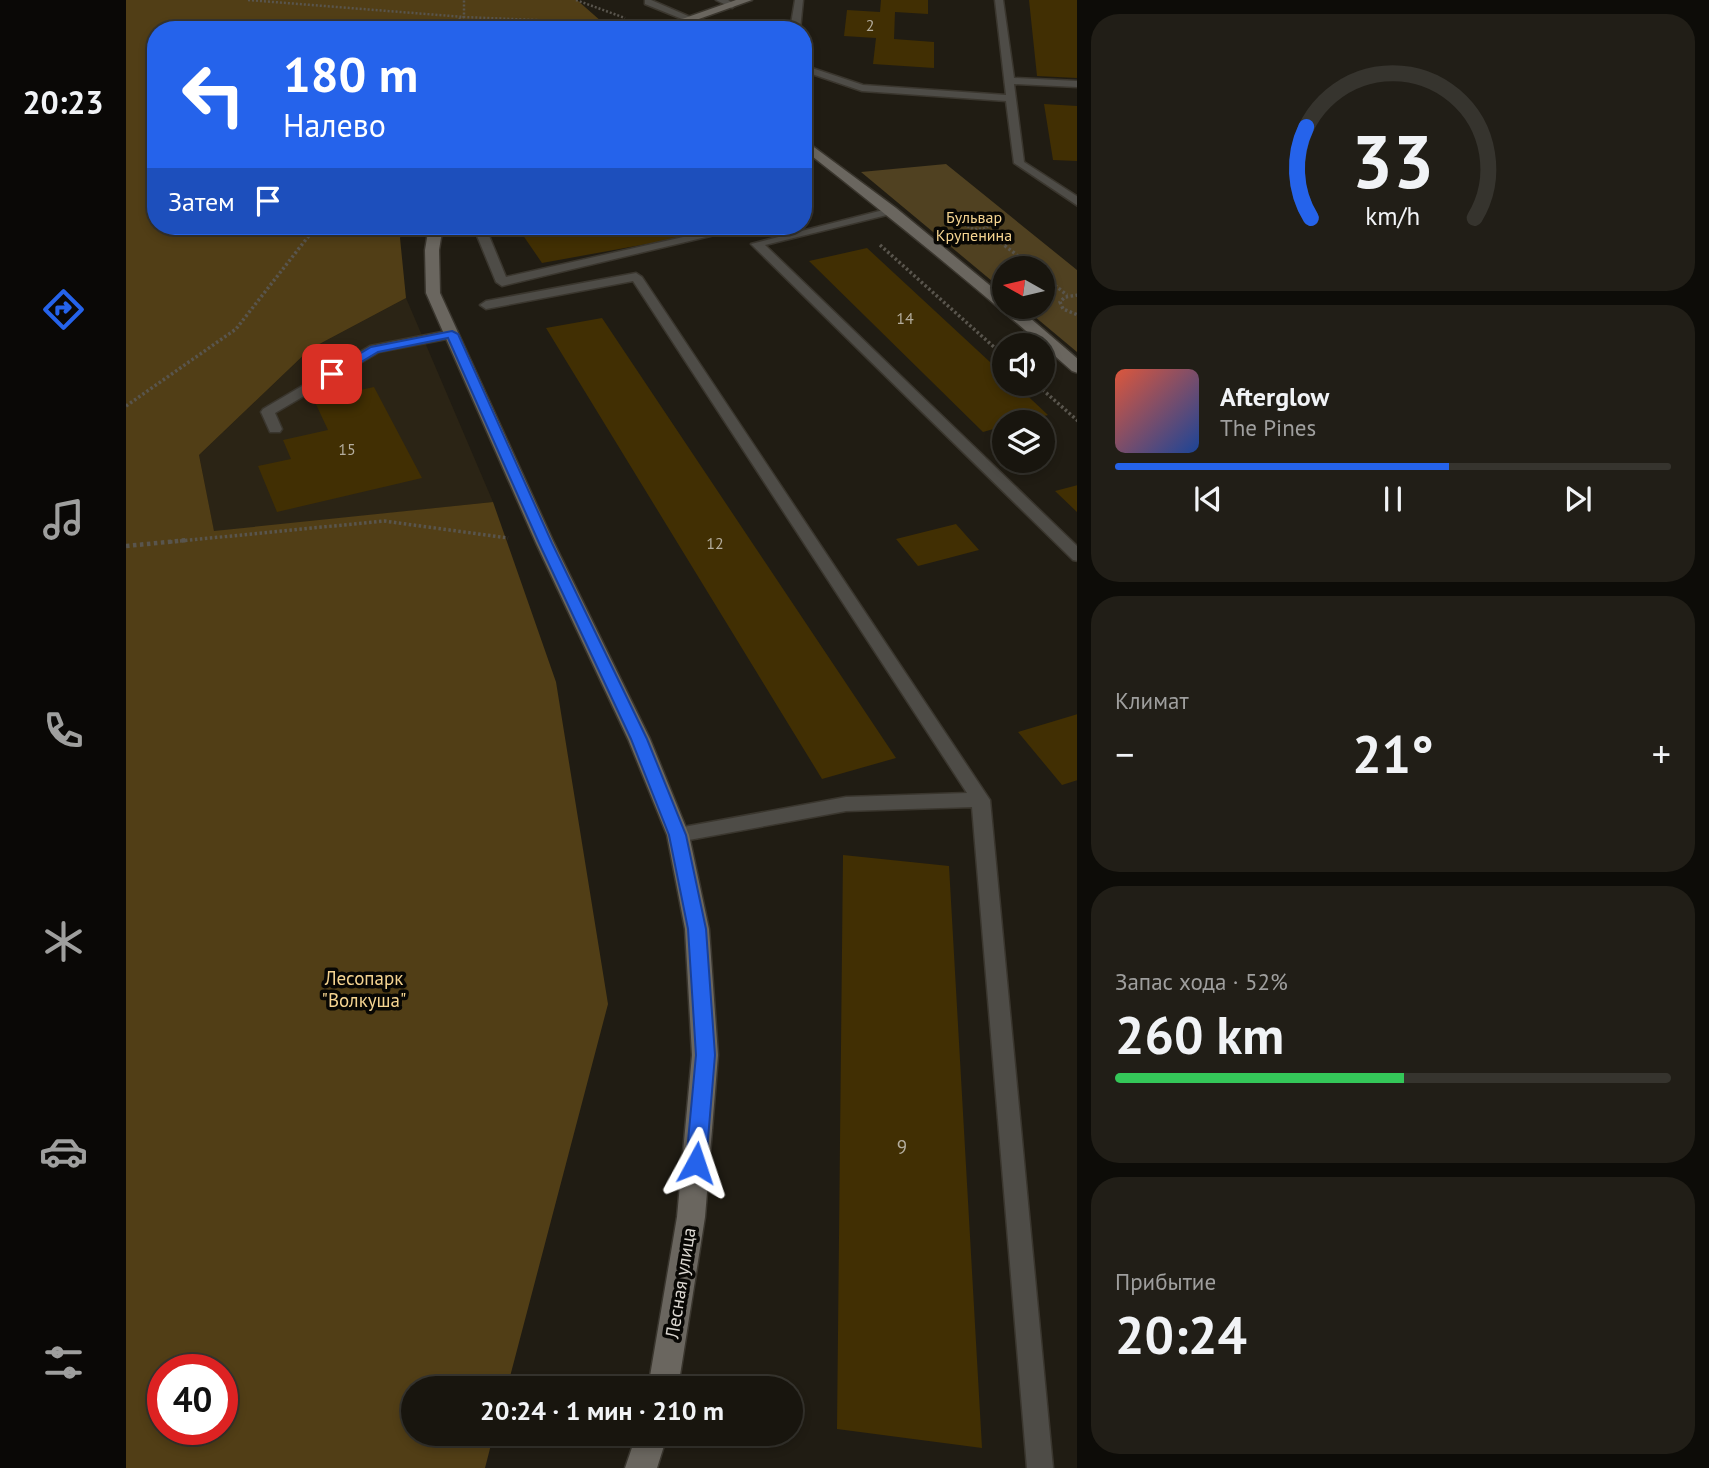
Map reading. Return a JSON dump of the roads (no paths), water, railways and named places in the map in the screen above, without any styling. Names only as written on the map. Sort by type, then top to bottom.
[{"type":"street","points":[[684,21],[747,0]]},
{"type":"street","points":[[812,150],[992,294]]},
{"type":"street","name":"Лесная улица","points":[[434,235],[432,250],[433,293],[545,543],[639,739],[678,835],[697,929],[705,1055],[691,1217],[665,1376]]},
{"type":"street","points":[[1022,319],[1077,368]]},
{"type":"street","points":[[641,1468],[649,1446]]},
{"type":"lane","points":[[720,0],[732,5]]},
{"type":"lane","points":[[796,21],[799,0]]},
{"type":"lane","points":[[999,0],[1019,163],[1077,202]]},
{"type":"lane","points":[[648,2],[690,19]]},
{"type":"lane","points":[[812,71],[862,88],[1010,98]]},
{"type":"lane","points":[[1008,81],[1077,84]]},
{"type":"lane","points":[[812,230],[891,211]]},
{"type":"lane","points":[[484,235],[502,282],[707,235]]},
{"type":"lane","points":[[793,235],[757,244],[1077,556]]},
{"type":"lane","points":[[486,305],[636,277],[981,800],[1040,1468]]},
{"type":"lane","points":[[275,429],[268,412],[375,349],[452,334]]},
{"type":"lane","points":[[678,835],[846,804],[981,800]]},
{"type":"park label","name":"Бульвар Крупенина","points":[[974,226]]},
{"type":"park label","name":"Лесопарк \"Волкуша\"","points":[[364,989]]}]
